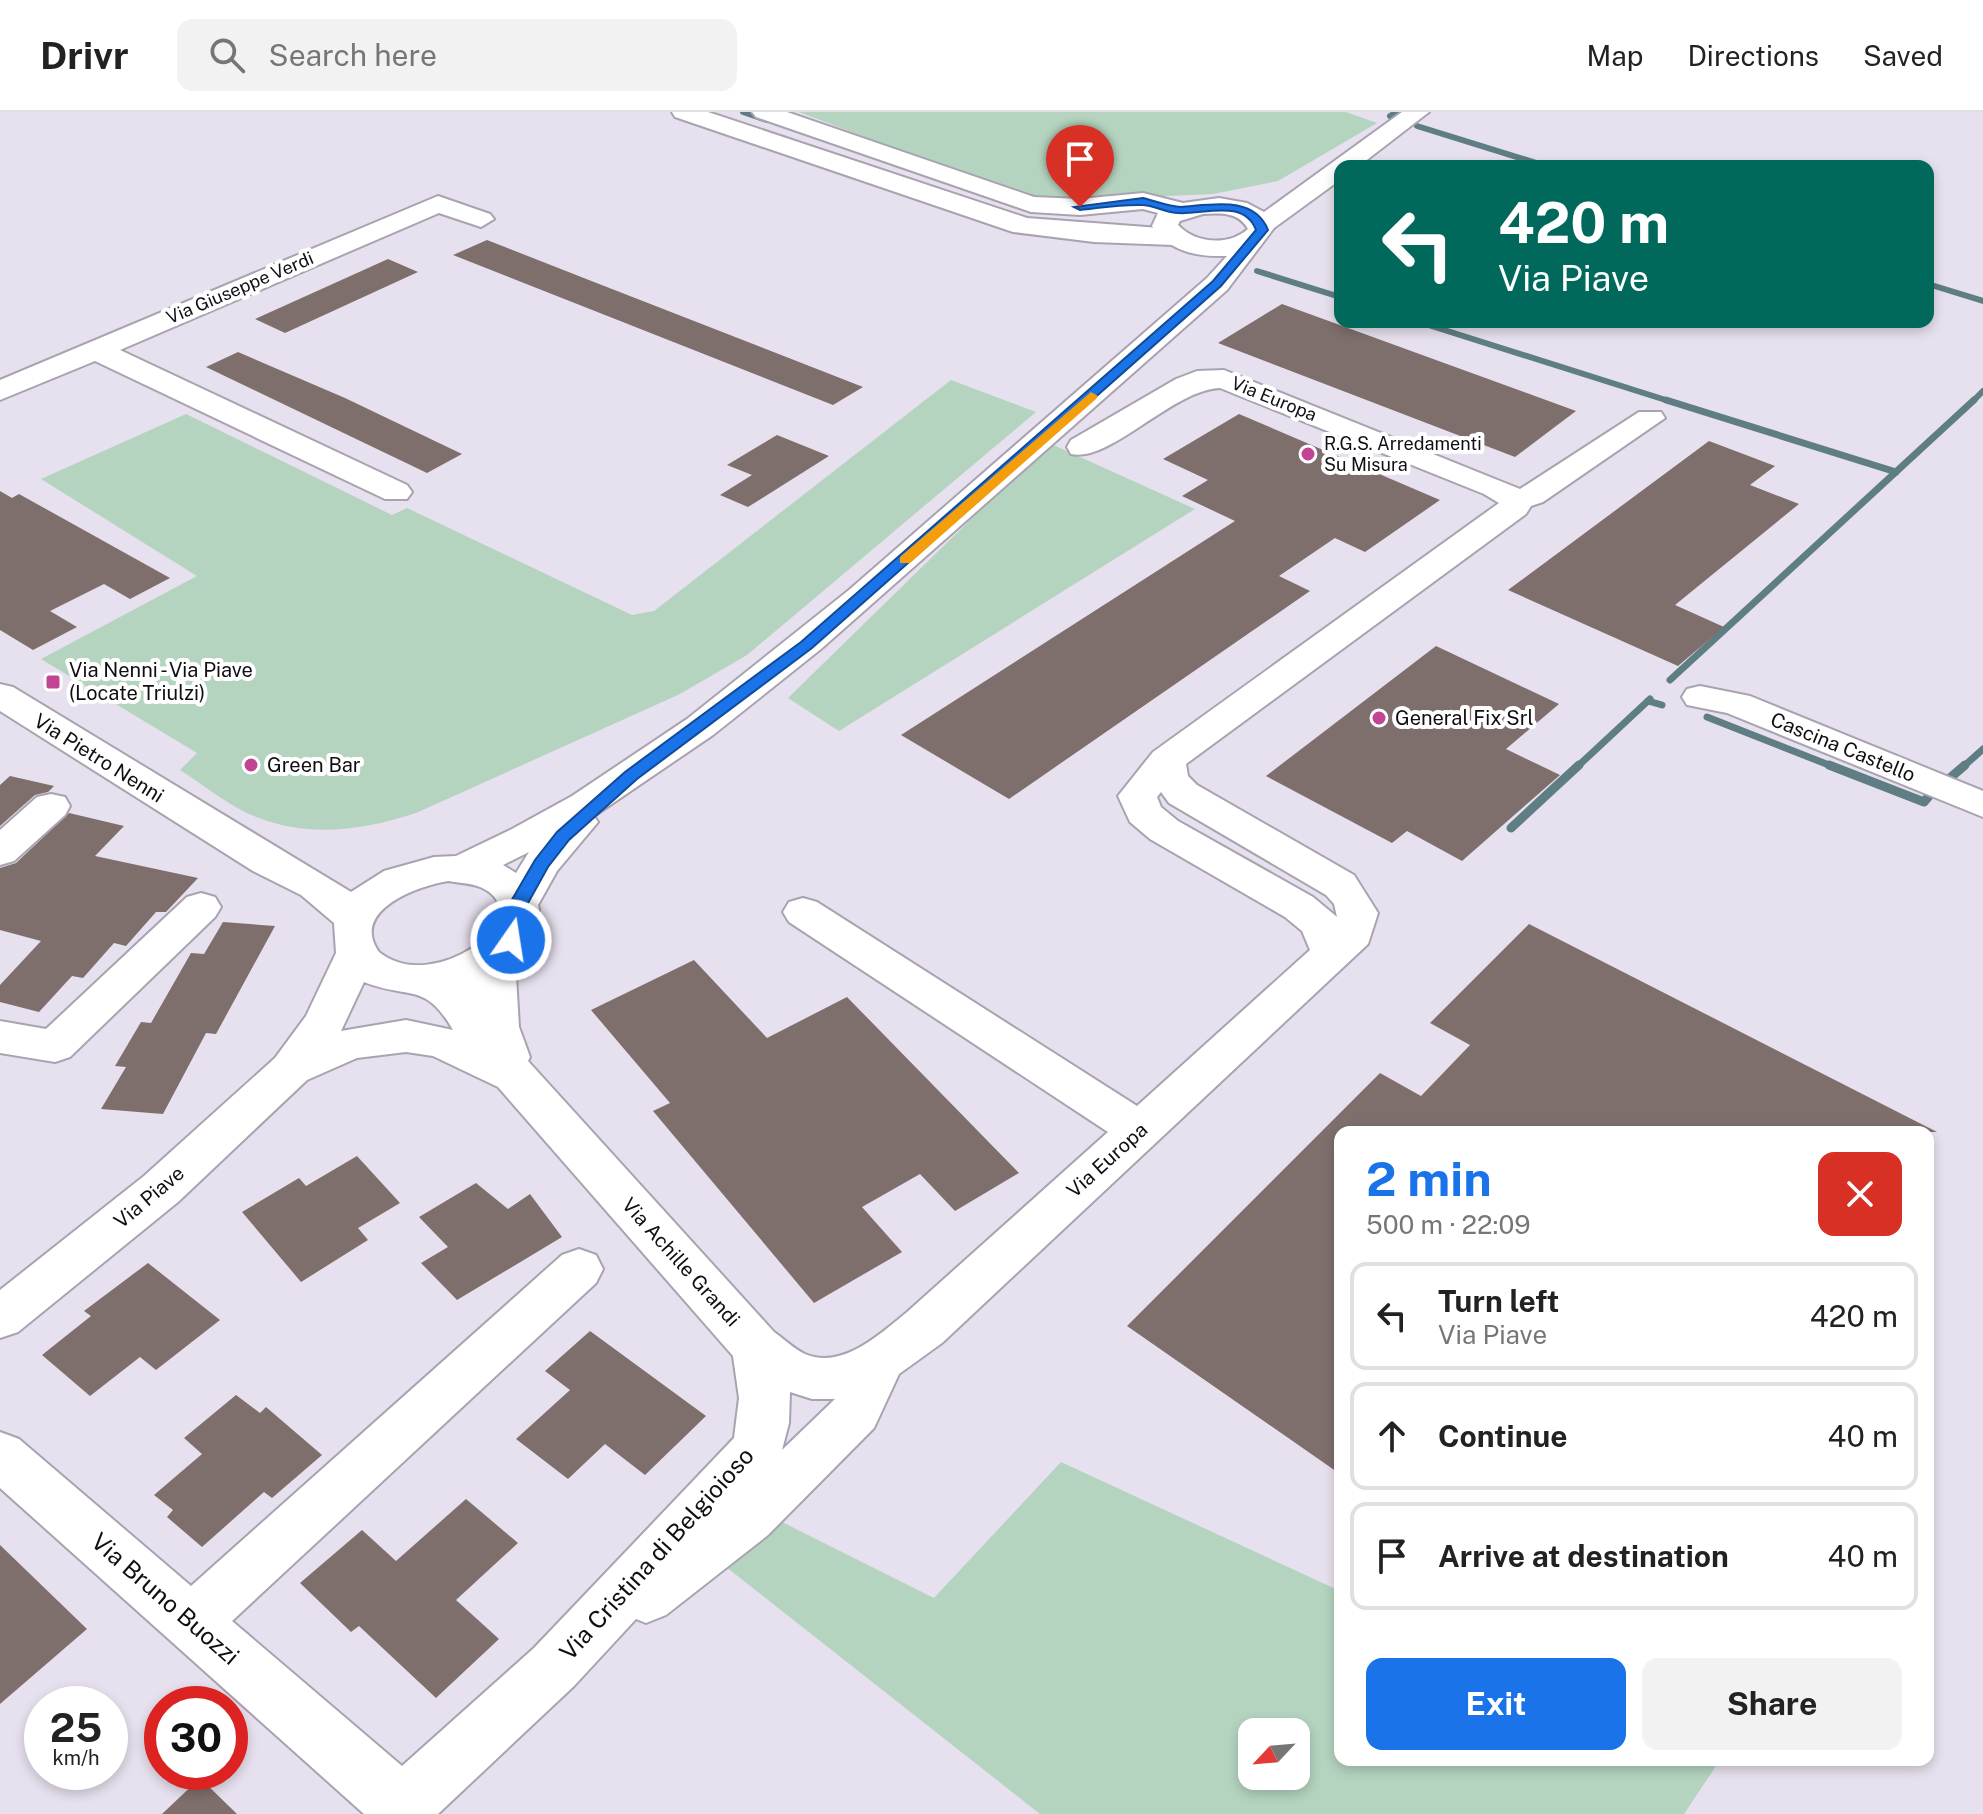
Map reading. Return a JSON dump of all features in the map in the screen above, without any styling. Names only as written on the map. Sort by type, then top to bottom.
[{"type":"highway","points":[[684,112],[1003,221],[1063,232],[1177,226]]},
{"type":"street","points":[[764,112],[1031,204],[1080,207],[1143,201],[1177,226],[1214,247],[1258,232],[1250,214],[1226,207],[1201,206],[1177,226]]},
{"type":"street","name":"Via Piave","points":[[1348,160],[1417,112]]},
{"type":"street","name":"Via Piave","points":[[356,937],[377,971],[425,980],[465,972],[494,957],[518,928],[519,903],[541,864],[563,836],[631,776],[806,645],[1217,284],[1258,232],[1334,170]]},
{"type":"street","points":[[1226,207],[1321,179]]},
{"type":"street","name":"Via Giuseppe Verdi","points":[[0,391],[438,204],[481,219]]},
{"type":"street","points":[[1177,226],[1217,265],[1220,272],[1217,284]]},
{"type":"street","points":[[96,350],[396,492]]},
{"type":"street","name":"Via Europa","points":[[1082,447],[1186,385],[1212,377],[1224,379],[1495,487],[1516,500],[1532,495],[1650,418]]},
{"type":"street","name":"Via Europa","points":[[879,1363],[924,1328],[1332,954],[1320,924],[1299,907],[1164,830],[1144,813],[1137,796],[1166,760],[1515,507],[1516,500]]},
{"type":"street","name":"Via Pietro Nenni","points":[[0,695],[267,862],[312,882],[341,904],[356,937]]},
{"type":"street","name":"Cascina Castello","points":[[1700,697],[1737,704],[1983,805]]},
{"type":"street","name":"Via Piave","points":[[464,868],[516,845],[631,776]]},
{"type":"street","points":[[0,852],[51,806]]},
{"type":"street","name":"Via Pietro Nenni","points":[[199,821],[263,849],[311,864],[353,874],[402,878]]},
{"type":"street","name":"Via Piave","points":[[0,1318],[161,1189],[304,1062],[324,1023],[376,893],[402,878],[433,869],[464,868],[508,885],[519,903]]},
{"type":"street","points":[[0,1037],[55,1046],[201,907]]},
{"type":"street","points":[[803,912],[1139,1130]]},
{"type":"street","name":"Via Achille Grandi","points":[[494,957],[497,1027],[516,1077]]},
{"type":"street","points":[[304,1062],[344,1030],[425,980]]},
{"type":"street","name":"Via Achille Grandi","points":[[425,980],[457,999],[470,1015],[485,1047],[774,1359]]},
{"type":"street","name":"Via Achille Grandi","points":[[304,1062],[373,1039],[410,1033],[447,1044],[516,1077]]},
{"type":"street","points":[[191,1622],[579,1269]]},
{"type":"street","points":[[774,1359],[817,1377],[848,1377],[879,1363]]},
{"type":"street","name":"Via Cristina di Belgioioso","points":[[774,1359],[792,1442],[775,1492]]},
{"type":"street","name":"Via Cristina di Belgioioso","points":[[398,1810],[554,1667],[756,1450],[766,1421],[765,1384],[774,1359]]},
{"type":"street","name":"Via Cristina di Belgioioso","points":[[554,1667],[749,1518],[856,1412],[879,1363]]},
{"type":"street","name":"Via Bruno Buozzi","points":[[0,1455],[191,1622],[398,1810]]},
{"type":"green space","points":[[799,112],[1346,112],[1377,123],[1278,181],[1213,194],[1036,202]]},
{"type":"green space","points":[[951,380],[1036,412],[747,655],[680,694],[416,813],[377,824],[318,830],[279,824],[249,814],[180,770],[197,753],[41,659],[197,576],[41,479],[186,414],[392,515],[407,508],[632,615],[654,611]]},
{"type":"green space","points":[[1049,443],[1195,509],[839,731],[788,698]]},
{"type":"green space","points":[[1061,1462],[1334,1588],[1334,1766],[1716,1766],[1684,1814],[1040,1814],[721,1563],[768,1515],[934,1598]]},
{"type":"building","points":[[487,240],[863,387],[833,405],[453,255]]},
{"type":"building","points":[[388,259],[418,272],[285,333],[255,319]]},
{"type":"building","points":[[1282,304],[1334,323],[1334,328],[1348,328],[1576,411],[1515,457],[1218,343]]},
{"type":"building","points":[[238,352],[345,398],[462,454],[427,473],[206,367]]},
{"type":"building","points":[[1239,414],[1440,500],[1365,552],[1335,538],[1279,576],[1310,591],[1009,799],[901,735],[1235,521],[1182,496],[1208,480],[1163,459]]},
{"type":"building","points":[[777,435],[829,456],[748,507],[720,495],[752,475],[727,465]]},
{"type":"building","points":[[1709,441],[1775,466],[1750,485],[1799,504],[1675,605],[1724,627],[1678,666],[1508,590]]},
{"type":"building","points":[[0,491],[12,498],[19,494],[170,578],[130,599],[104,584],[50,611],[77,627],[33,650],[0,630]]},
{"type":"building","points":[[1436,646],[1559,704],[1506,749],[1560,775],[1462,861],[1407,831],[1392,843],[1266,776]]},
{"type":"building","points":[[10,776],[54,786],[48,792],[35,795],[0,826],[0,785]]},
{"type":"building","points":[[69,813],[124,826],[95,856],[198,878],[166,912],[156,912],[126,946],[114,943],[83,978],[72,976],[39,1012],[0,1002],[0,985],[41,941],[0,930],[0,868],[16,863]]},
{"type":"building","points":[[223,922],[275,926],[216,1034],[206,1033],[163,1114],[101,1109],[126,1067],[115,1066],[141,1022],[151,1023],[191,953],[204,954]]},
{"type":"building","points":[[1529,924],[1925,1126],[1334,1126],[1334,1470],[1127,1326],[1380,1073],[1421,1096],[1470,1045],[1430,1023]]},
{"type":"building","points":[[694,960],[767,1038],[847,997],[1019,1173],[955,1211],[920,1174],[862,1207],[902,1252],[814,1303],[653,1111],[670,1103],[591,1010]]},
{"type":"building","points":[[357,1156],[400,1203],[358,1228],[368,1240],[301,1282],[242,1212],[299,1178],[306,1186]]},
{"type":"building","points":[[476,1183],[508,1209],[530,1194],[562,1237],[457,1300],[421,1263],[448,1247],[419,1217]]},
{"type":"building","points":[[148,1263],[220,1320],[156,1370],[140,1357],[90,1396],[42,1355],[91,1316],[84,1311]]},
{"type":"building","points":[[590,1331],[706,1416],[645,1475],[605,1444],[568,1479],[516,1439],[570,1390],[545,1371]]},
{"type":"building","points":[[236,1395],[260,1413],[266,1407],[322,1455],[272,1498],[264,1492],[202,1547],[167,1517],[173,1510],[154,1495],[202,1454],[184,1438]]},
{"type":"building","points":[[466,1499],[518,1543],[456,1600],[499,1639],[436,1698],[359,1626],[351,1632],[300,1583],[362,1530],[396,1561]]},
{"type":"building","points":[[0,1545],[87,1629],[0,1704]]},
{"type":"building","points":[[187,1790],[212,1790],[237,1814],[162,1814]]},
{"type":"waterway","points":[[743,112],[767,120]]},
{"type":"waterway","points":[[1390,116],[1397,112]]},
{"type":"waterway","points":[[1417,126],[1527,160]]},
{"type":"waterway","points":[[1257,271],[1334,295]]},
{"type":"waterway","points":[[1934,286],[1983,301]]},
{"type":"waterway","points":[[1438,328],[1672,402]]},
{"type":"waterway","points":[[1974,400],[1983,391]]},
{"type":"waterway","points":[[1666,400],[1896,472]]},
{"type":"waterway","points":[[1896,472],[1974,400]]},
{"type":"waterway","points":[[1670,680],[1896,472]]},
{"type":"waterway","points":[[1577,767],[1650,699]]},
{"type":"waterway","points":[[1648,701],[1662,705]]},
{"type":"waterway","points":[[1707,717],[1834,767]]},
{"type":"waterway","points":[[1963,767],[1983,749]]},
{"type":"waterway","points":[[1511,828],[1579,765]]},
{"type":"waterway","points":[[1829,765],[1924,802],[1929,796]]},
{"type":"waterway","points":[[1950,778],[1965,765]]},
{"type":"slow traffic","points":[[905,560],[1091,396]]},
{"type":"place","name":"R.G.S. Arredamenti Su Misura","points":[[1308,454]]},
{"type":"place","name":"Via Nenni - Via Piave (Locate Triulzi)","points":[[53,682]]},
{"type":"place","name":"General Fix Srl","points":[[1379,718]]},
{"type":"place","name":"Green Bar","points":[[251,765]]},
{"type":"route","points":[[511,940],[518,928],[519,903],[541,864],[563,836],[631,776],[806,645],[1217,284],[1262,230],[1258,219],[1226,207],[1201,206],[1179,210],[1143,201],[1080,207]]}]
